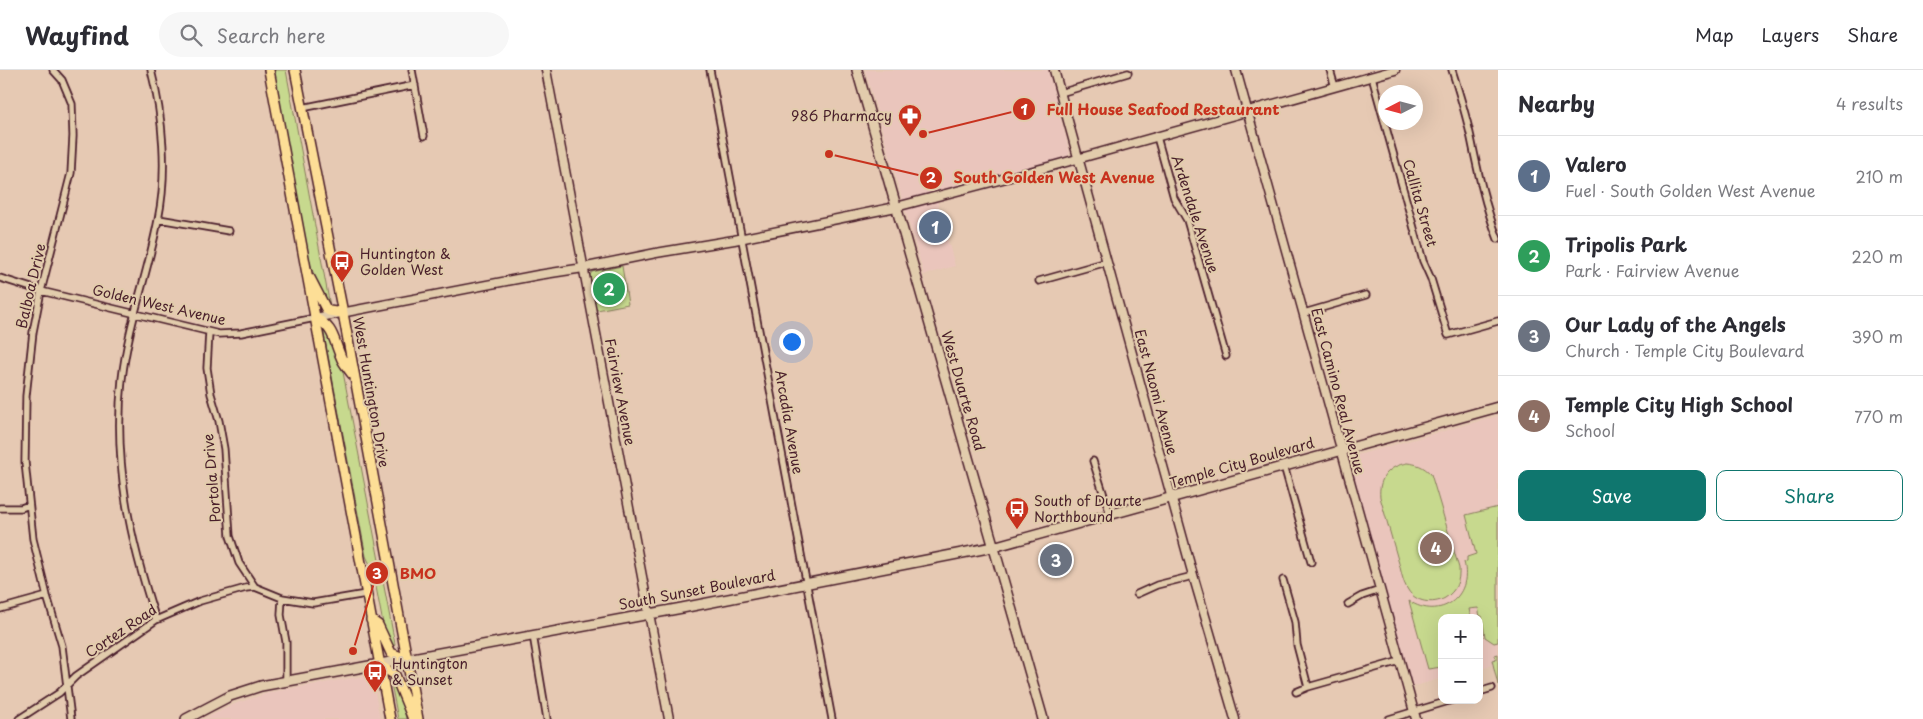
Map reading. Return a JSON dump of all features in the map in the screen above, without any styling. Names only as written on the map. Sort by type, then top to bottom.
[{"type":"main road","points":[[269,70],[378,664],[390,719]]},
{"type":"main road","name":"West Huntington Drive","points":[[295,70],[343,313],[418,719]]},
{"type":"main road","name":"West Duarte Road","points":[[857,70],[1042,719]]},
{"type":"main road","points":[[307,271],[326,309],[343,313]]},
{"type":"main road","points":[[315,318],[325,323],[330,330],[341,359],[354,376]]},
{"type":"main road","name":"Temple City Boulevard","points":[[993,547],[1498,407]]},
{"type":"main road","name":"South Sunset Boulevard","points":[[186,719],[230,696],[286,681],[533,636],[993,547]]},
{"type":"main road","points":[[371,620],[378,625],[391,652],[406,659]]},
{"type":"main road","points":[[378,664],[396,675],[413,719]]},
{"type":"street","name":"Balboa Drive","points":[[53,70],[62,80],[72,104],[71,173],[41,291],[33,332],[26,396],[25,462],[35,547],[62,646],[71,719]]},
{"type":"street","points":[[151,70],[158,99],[164,158],[159,219],[125,361],[120,422],[121,472],[128,521],[134,548],[156,620]]},
{"type":"street","points":[[412,70],[424,136]]},
{"type":"street","name":"Fairview Avenue","points":[[546,70],[669,719]]},
{"type":"street","name":"Arcadia Avenue","points":[[710,70],[832,719]]},
{"type":"street","name":"East Naomi Avenue","points":[[1054,70],[1171,498],[1234,719]]},
{"type":"street","name":"East Camino Real Avenue","points":[[1236,70],[1415,715]]},
{"type":"street","points":[[1330,70],[1335,87]]},
{"type":"street","name":"Golden West Avenue","points":[[0,278],[41,291],[209,332],[224,334],[241,333],[896,207],[1248,112],[1395,70]]},
{"type":"street","points":[[1452,70],[1471,137],[1478,176],[1498,239]]},
{"type":"street","points":[[1060,93],[1128,73]]},
{"type":"street","name":"Callita Street","points":[[1372,77],[1423,261],[1431,279],[1448,334],[1498,321]]},
{"type":"street","points":[[302,108],[415,85]]},
{"type":"street","name":"Ardendale Avenue","points":[[1157,136],[1174,198],[1187,220],[1226,356]]},
{"type":"street","points":[[159,219],[229,231]]},
{"type":"street","points":[[1039,281],[1107,262]]},
{"type":"street","points":[[1304,313],[1366,295]]},
{"type":"street","name":"Portola Drive","points":[[209,332],[207,368],[211,394],[223,441],[230,536],[240,563],[255,587]]},
{"type":"street","points":[[1093,461],[1110,514]]},
{"type":"street","points":[[1284,466],[1311,562]]},
{"type":"street","points":[[0,508],[21,508],[29,505]]},
{"type":"street","points":[[1137,594],[1158,585],[1193,576]]},
{"type":"street","points":[[1283,580],[1295,622],[1297,645],[1308,687]]},
{"type":"street","points":[[255,587],[282,598],[313,603],[366,594]]},
{"type":"street","name":"Cortez Road","points":[[19,719],[59,693],[98,660],[156,620],[216,595],[255,587]]},
{"type":"street","points":[[1348,604],[1362,596],[1380,590]]},
{"type":"street","points":[[0,609],[47,596]]},
{"type":"street","points":[[282,598],[281,615],[286,642],[286,681]]},
{"type":"street","points":[[533,636],[547,719]]},
{"type":"street","points":[[1296,692],[1400,661]]},
{"type":"street","points":[[1483,691],[1492,688]]},
{"type":"street","points":[[1389,719],[1415,715],[1442,704]]},
{"type":"shaded area","points":[[865,70],[1048,70],[1070,153],[1067,157],[935,193],[955,266],[924,275]]},
{"type":"shaded area","points":[[1498,416],[1498,685],[1492,665],[1483,667],[1483,614],[1438,614],[1438,679],[1412,687],[1354,477],[1351,461],[1354,456]]},
{"type":"shaded area","points":[[370,675],[372,677],[380,719],[204,719],[237,703],[271,692]]},
{"type":"green space","points":[[274,70],[286,70],[330,306],[328,306],[318,287],[310,263]]},
{"type":"green space","points":[[622,266],[628,304],[597,310],[590,275],[592,272]]},
{"type":"green space","points":[[323,329],[326,329],[343,372],[395,644],[394,648],[385,634],[373,571],[366,556]]},
{"type":"green space","points":[[1407,463],[1420,466],[1431,474],[1459,568],[1459,577],[1455,589],[1440,600],[1430,602],[1420,600],[1411,594],[1406,586],[1380,497],[1381,484],[1386,474],[1395,467]]},
{"type":"green space","points":[[1498,507],[1498,642],[1494,643],[1485,637],[1483,614],[1480,614],[1478,608],[1469,609],[1470,614],[1438,614],[1438,668],[1428,669],[1409,601],[1421,607],[1442,607],[1452,602],[1459,595],[1464,586],[1464,562],[1467,561],[1467,557],[1476,554],[1466,515]]},
{"type":"green space","points":[[1498,654],[1498,685],[1492,660],[1496,659],[1495,655]]},
{"type":"green space","points":[[394,680],[400,691],[406,719],[398,719],[391,683]]},
{"type":"place","name":"Full House Seafood Restaurant","points":[[923,134]]},
{"type":"place","name":"986 Pharmacy","points":[[910,137]]},
{"type":"place","name":"South Golden West Avenue","points":[[829,154]]},
{"type":"place","name":"Valero","points":[[935,227]]},
{"type":"place","name":"Huntington & Golden West","points":[[342,283]]},
{"type":"place","name":"Tripolis Park","points":[[609,289]]},
{"type":"place","name":"South of Duarte Northbound","points":[[1017,530]]},
{"type":"place","name":"Temple City High School","points":[[1436,548]]},
{"type":"place","name":"Our Lady of the Angels","points":[[1056,560]]},
{"type":"place","name":"BMO","points":[[353,651]]},
{"type":"place","name":"Huntington & Sunset","points":[[375,693]]}]
